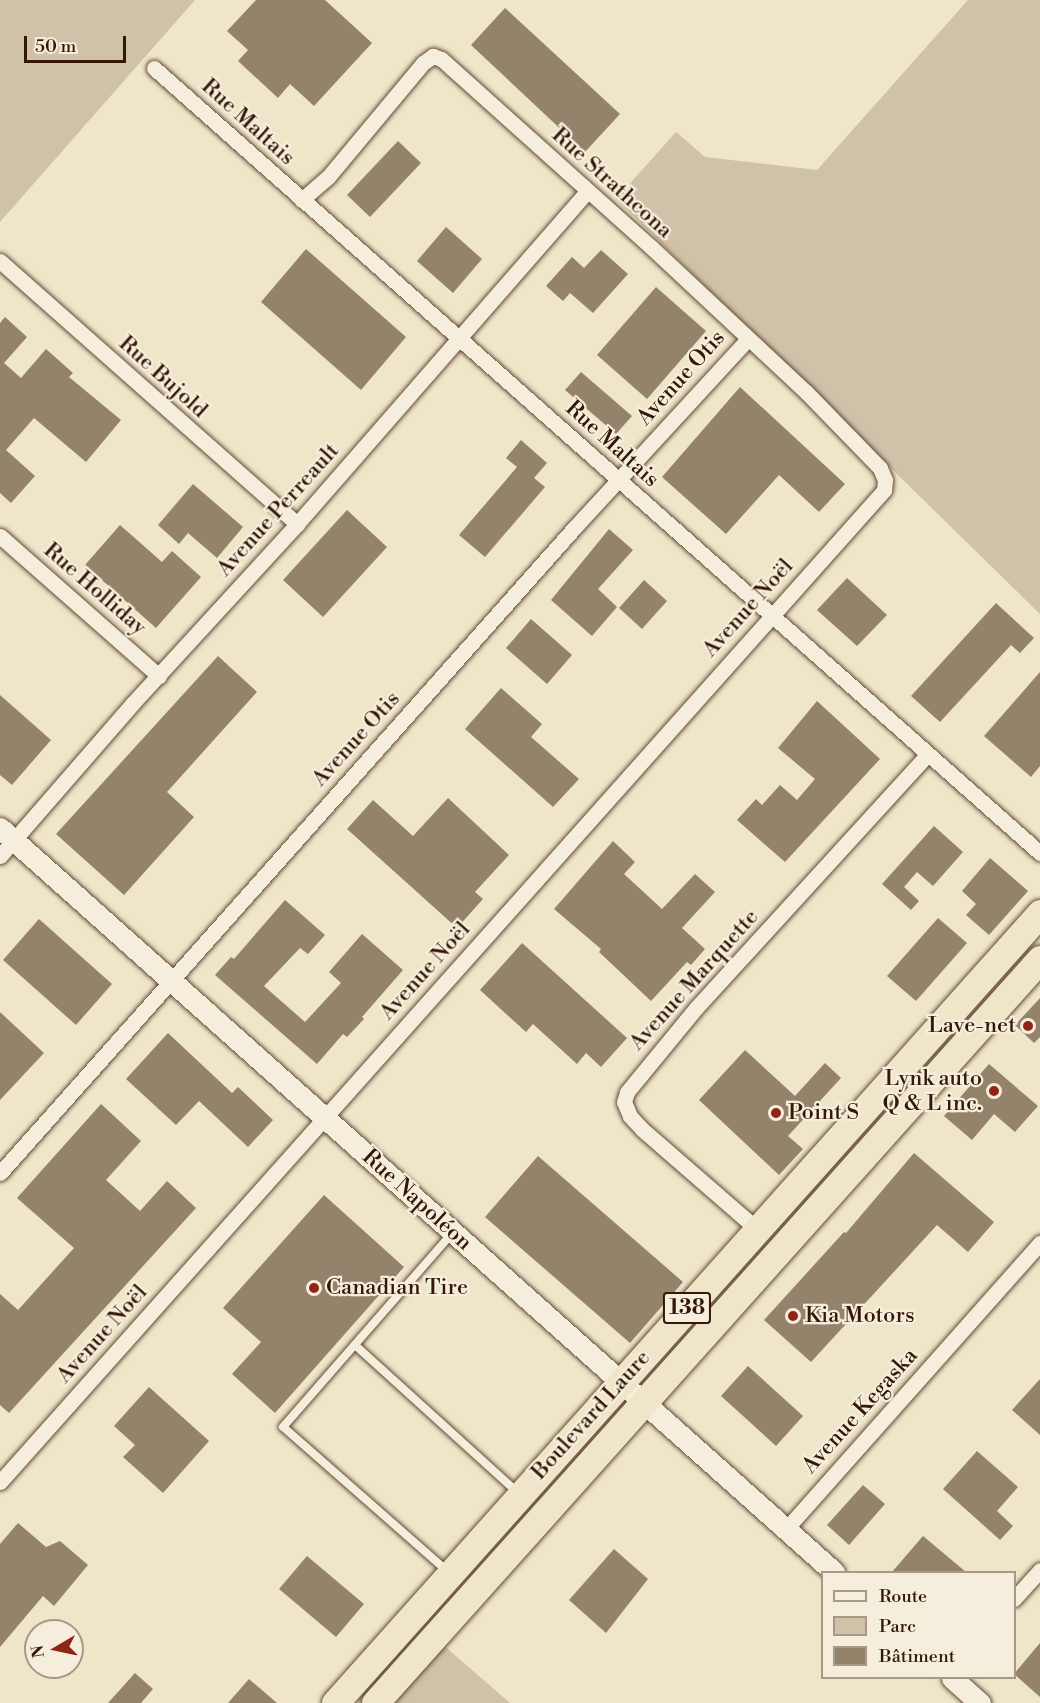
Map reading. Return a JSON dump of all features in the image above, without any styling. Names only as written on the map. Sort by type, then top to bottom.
[{"type":"highway","name":"Boulevard Laure","points":[[334,1703],[1040,913]]},
{"type":"highway","name":"Boulevard Laure","points":[[375,1703],[1040,959]]},
{"type":"street","name":"Rue Strathcona","points":[[302,200],[328,177],[423,63],[433,56],[441,59],[806,392],[880,468],[885,480],[884,490]]},
{"type":"street","name":"Rue Maltais","points":[[154,68],[1040,853]]},
{"type":"street","name":"Avenue Perreault","points":[[5,842],[297,524],[588,191]]},
{"type":"street","name":"Rue Bujold","points":[[0,261],[297,524]]},
{"type":"street","name":"Avenue Otis","points":[[0,1173],[567,536],[620,481],[748,339]]},
{"type":"street","name":"Avenue Noël","points":[[0,1482],[884,490]]},
{"type":"street","name":"Rue Holliday","points":[[0,536],[159,676]]},
{"type":"street","name":"Avenue Marquette","points":[[758,1230],[642,1129],[630,1116],[624,1102],[627,1092],[696,1008],[928,754]]},
{"type":"street","name":"Rue Napoléon","points":[[5,842],[172,981],[833,1571]]},
{"type":"street","name":"Avenue Kegaska","points":[[786,1529],[1040,1243]]},
{"type":"street","points":[[1016,1597],[1040,1570]]},
{"type":"street","points":[[954,1679],[980,1703]]},
{"type":"lane","points":[[450,1573],[283,1427],[453,1232]]},
{"type":"lane","points":[[354,1345],[520,1495]]},
{"type":"green space","points":[[0,0],[195,0],[0,222]]},
{"type":"green space","points":[[968,0],[1040,0],[1040,614],[616,199],[676,132],[705,157],[817,170]]},
{"type":"green space","points":[[434,1637],[510,1703],[375,1703]]},
{"type":"building","points":[[256,0],[325,0],[372,43],[314,106],[290,84],[278,98],[238,61],[248,50],[227,31]]},
{"type":"building","points":[[505,8],[620,114],[585,152],[471,45]]},
{"type":"building","points":[[398,141],[421,163],[370,217],[347,195]]},
{"type":"building","points":[[446,227],[482,259],[453,293],[417,261]]},
{"type":"building","points":[[306,249],[406,337],[361,390],[261,302]]},
{"type":"building","points":[[601,250],[628,274],[593,313],[570,293],[563,301],[546,286],[572,257],[584,268]]},
{"type":"building","points":[[656,287],[706,331],[647,399],[597,355]]},
{"type":"building","points":[[5,317],[27,337],[4,363],[21,378],[46,349],[73,373],[69,377],[121,420],[86,462],[34,418],[6,450],[35,476],[11,503],[0,493],[0,323]]},
{"type":"building","points":[[581,372],[632,416],[616,434],[565,390]]},
{"type":"building","points":[[740,387],[845,484],[819,512],[779,475],[726,534],[662,477]]},
{"type":"building","points":[[521,440],[547,463],[534,478],[545,487],[485,557],[459,535],[517,467],[506,458]]},
{"type":"building","points":[[193,484],[243,527],[217,558],[188,533],[179,544],[158,525]]},
{"type":"building","points":[[347,510],[387,547],[323,617],[283,580]]},
{"type":"building","points":[[120,525],[162,562],[172,551],[201,577],[156,628],[85,565]]},
{"type":"building","points":[[609,529],[633,550],[598,589],[617,607],[592,636],[551,600]]},
{"type":"building","points":[[847,578],[887,615],[857,646],[817,610]]},
{"type":"building","points":[[644,580],[667,601],[642,629],[619,608]]},
{"type":"building","points":[[996,603],[1034,638],[1020,653],[1011,645],[940,722],[911,696]]},
{"type":"building","points":[[531,619],[572,655],[547,684],[506,648]]},
{"type":"building","points":[[218,656],[257,692],[167,792],[194,817],[124,895],[56,834]]},
{"type":"building","points":[[1040,672],[1040,766],[1031,777],[984,736]]},
{"type":"building","points":[[501,688],[542,724],[531,737],[579,779],[553,807],[465,729]]},
{"type":"building","points":[[0,695],[51,740],[12,785],[0,775]]},
{"type":"building","points":[[817,701],[880,759],[785,862],[737,820],[756,799],[762,805],[780,785],[797,800],[815,779],[778,748]]},
{"type":"building","points":[[448,798],[509,855],[475,892],[483,899],[457,928],[347,829],[373,800],[413,836]]},
{"type":"building","points":[[934,826],[963,852],[933,886],[917,872],[904,887],[919,901],[911,910],[882,884]]},
{"type":"building","points":[[613,841],[635,862],[624,874],[662,909],[695,874],[715,892],[682,928],[705,949],[691,965],[687,962],[651,1001],[599,952],[601,949],[554,909]]},
{"type":"building","points":[[990,858],[1028,891],[989,935],[966,915],[976,904],[962,891]]},
{"type":"building","points":[[285,900],[325,935],[308,954],[300,948],[264,986],[305,1022],[341,983],[329,972],[362,934],[403,970],[362,1017],[364,1019],[347,1037],[343,1034],[317,1064],[215,975],[231,957],[234,959]]},
{"type":"building","points":[[938,918],[967,943],[916,1001],[887,976]]},
{"type":"building","points":[[39,919],[112,984],[76,1025],[3,960]]},
{"type":"building","points":[[522,943],[627,1038],[601,1067],[586,1053],[577,1064],[533,1024],[526,1032],[480,990]]},
{"type":"building","points":[[1040,998],[1040,1037],[1034,1043],[1015,1025]]},
{"type":"building","points":[[0,1012],[44,1053],[0,1100]]},
{"type":"building","points":[[168,1033],[232,1093],[238,1087],[273,1120],[248,1147],[199,1101],[176,1125],[126,1079]]},
{"type":"building","points":[[745,1050],[795,1096],[825,1063],[841,1078],[788,1136],[803,1149],[779,1175],[699,1100]]},
{"type":"building","points":[[989,1064],[1038,1106],[1015,1132],[994,1114],[972,1140],[944,1116]]},
{"type":"building","points":[[101,1104],[141,1141],[106,1180],[140,1211],[167,1181],[196,1208],[9,1413],[0,1405],[0,1294],[18,1310],[74,1248],[17,1198]]},
{"type":"building","points":[[914,1153],[994,1222],[968,1252],[937,1225],[811,1362],[764,1320],[844,1232],[846,1233]]},
{"type":"building","points":[[538,1156],[683,1282],[630,1343],[485,1217]]},
{"type":"building","name":"Canadian Tire","points":[[324,1195],[404,1267],[275,1413],[232,1374],[261,1342],[223,1308]]},
{"type":"building","points":[[748,1366],[803,1416],[776,1446],[721,1396]]},
{"type":"building","points":[[1040,1379],[1040,1435],[1012,1410]]},
{"type":"building","points":[[149,1387],[209,1441],[163,1493],[123,1457],[135,1445],[114,1426]]},
{"type":"building","points":[[977,1451],[1018,1487],[997,1511],[1013,1526],[1000,1540],[943,1489]]},
{"type":"building","points":[[863,1485],[885,1504],[849,1545],[827,1525]]},
{"type":"building","points":[[18,1523],[46,1547],[60,1541],[88,1565],[54,1606],[43,1596],[0,1647],[0,1544]]},
{"type":"building","points":[[923,1536],[965,1571],[893,1571]]},
{"type":"building","points":[[614,1549],[648,1579],[606,1633],[569,1600]]},
{"type":"building","points":[[307,1556],[364,1604],[336,1637],[279,1589]]},
{"type":"building","points":[[1040,1643],[1040,1697],[1016,1676],[1016,1672]]},
{"type":"building","points":[[135,1673],[153,1689],[141,1703],[108,1703]]},
{"type":"building","points":[[249,1679],[277,1703],[228,1703]]},
{"type":"place","name":"Lave-net","points":[[1028,1026]]},
{"type":"place","name":"Lynk auto Q & L inc.","points":[[994,1091]]},
{"type":"place","name":"Point S","points":[[776,1113]]},
{"type":"place","name":"Canadian Tire","points":[[314,1288]]},
{"type":"place","name":"Kia Motors","points":[[793,1316]]}]
